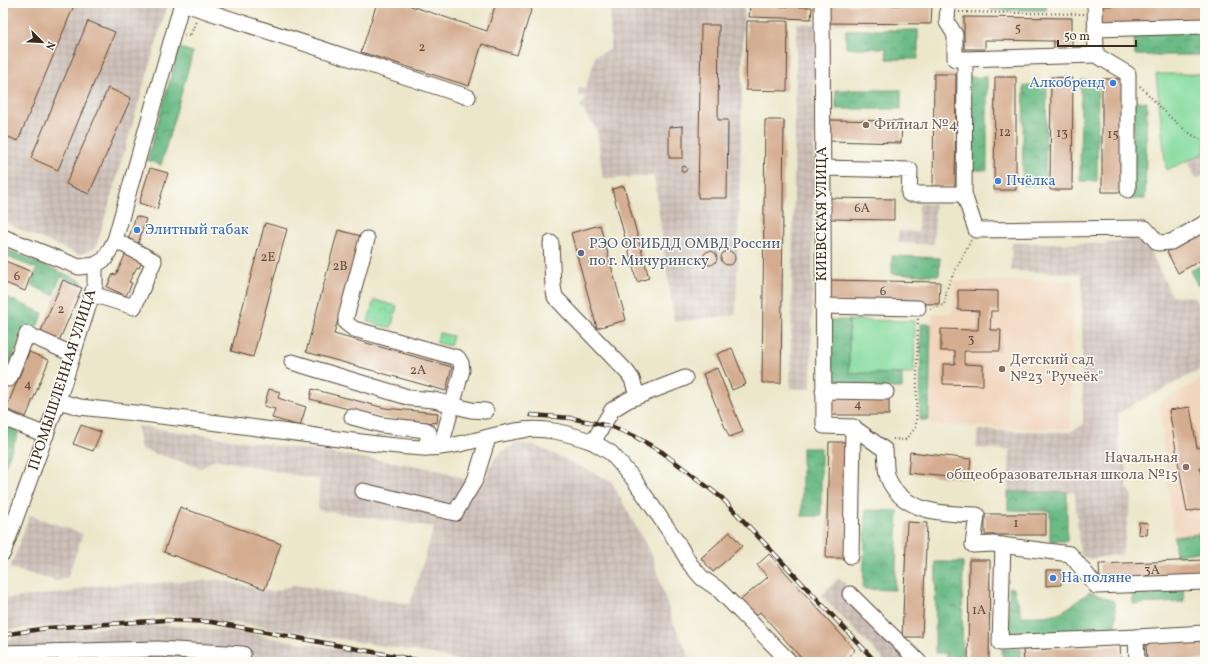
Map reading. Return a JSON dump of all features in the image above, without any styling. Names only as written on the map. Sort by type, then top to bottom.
[{"type":"street","name":"КИЕВСКАЯ УЛИЦА","points":[[822,3],[824,426],[853,427]]},
{"type":"street","points":[[3,237],[79,268],[95,265],[105,259],[115,240],[174,33],[191,5],[256,28],[468,97]]},
{"type":"street","points":[[948,8],[947,22],[955,35],[955,58],[965,59],[1096,55],[1128,74],[1128,190]]},
{"type":"street","points":[[1095,8],[1096,55]]},
{"type":"street","points":[[1095,29],[1205,26]]},
{"type":"street","points":[[965,59],[964,194],[976,230],[1146,228],[1158,243],[1171,242],[1205,223]]},
{"type":"street","points":[[822,168],[910,170],[909,194],[964,194]]},
{"type":"street","points":[[367,239],[346,317],[346,323],[354,329],[458,358],[462,363],[462,370],[441,446]]},
{"type":"street","points":[[92,294],[134,307],[154,261],[115,240]]},
{"type":"street","points":[[551,243],[555,297],[627,372],[632,379],[637,396]]},
{"type":"street","name":"ПРОМЫШЛЕННАЯ УЛИЦА","points":[[3,553],[58,401],[95,285],[95,265]]},
{"type":"street","points":[[823,306],[918,308]]},
{"type":"street","points":[[3,376],[9,379],[27,334],[72,354]]},
{"type":"street","points":[[292,362],[412,398],[434,400],[471,410],[486,411]]},
{"type":"street","points":[[593,442],[612,410],[637,396],[685,378]]},
{"type":"street","points":[[823,391],[886,392]]},
{"type":"street","points":[[58,401],[80,407],[396,446],[426,448],[467,443],[516,430],[539,429],[559,430],[593,442],[611,453],[632,477],[677,542],[690,564],[702,578],[718,589],[790,662]]},
{"type":"street","points":[[352,417],[382,425],[426,430],[429,436],[426,448]]},
{"type":"street","points":[[3,418],[46,435]]},
{"type":"street","points":[[853,427],[885,450],[888,477],[898,495],[918,508],[954,514],[977,515],[973,545],[1003,545],[1070,554],[1096,586],[1205,582]]},
{"type":"street","points":[[851,556],[853,427]]},
{"type":"street","points":[[363,491],[455,513],[475,480],[488,438]]},
{"type":"street","points":[[1003,545],[1000,643],[1205,634]]},
{"type":"street","points":[[850,594],[919,662]]},
{"type":"street","points":[[1136,637],[1137,662]]},
{"type":"street","points":[[3,653],[158,649],[242,654]]},
{"type":"path","points":[[588,3],[675,3]]},
{"type":"path","points":[[174,33],[190,36],[191,5]]},
{"type":"path","points":[[948,8],[1095,8]]},
{"type":"path","points":[[1128,74],[1192,136],[1205,142]]},
{"type":"path","points":[[891,439],[906,440],[916,427],[918,308],[934,309],[944,305],[948,285],[976,230]]},
{"type":"shaded area","points":[[3,3],[168,3],[96,248],[79,255],[3,222]]},
{"type":"shaded area","points":[[611,7],[744,7],[736,315],[674,322],[654,176],[603,179],[597,129],[580,107],[586,97],[578,96],[578,88],[586,87],[596,55],[610,50]]},
{"type":"shaded area","points":[[797,23],[815,24],[811,389],[790,388]]},
{"type":"shaded area","points":[[1205,153],[1205,175],[1196,179],[1188,161]]},
{"type":"shaded area","points":[[919,204],[935,204],[934,244],[898,243],[899,231],[918,232]]},
{"type":"shaded area","points":[[1136,237],[1145,240],[1172,296],[1194,296],[1205,325],[1205,367],[1118,413],[1120,456],[1127,467],[1127,486],[1132,496],[1122,554],[1089,559],[1080,555],[1075,492],[1008,492],[1010,450],[976,448],[978,430],[1070,432],[1083,425],[1082,274],[1011,271],[1012,243],[1105,244]]},
{"type":"shaded area","name":"Детский сад №23 \"Ручеёк\"","points":[[955,281],[1074,281],[1070,429],[931,425],[932,314],[953,313]]},
{"type":"shaded area","name":"Начальная общеобразовательная школа №15","points":[[1205,378],[1205,533],[1174,537],[1159,402]]},
{"type":"shaded area","points":[[137,426],[400,463],[438,470],[483,485],[496,456],[514,444],[534,445],[611,481],[653,558],[672,620],[690,658],[699,662],[465,662],[428,653],[252,625],[166,615],[3,630],[3,599],[72,592],[88,586],[221,580],[271,592],[295,585],[410,604],[434,527],[318,510],[319,480],[215,459],[201,468],[141,449]]},
{"type":"shaded area","points":[[30,515],[83,534],[67,578],[56,581],[10,568]]},
{"type":"shaded area","points":[[839,578],[925,662],[886,662],[821,596]]},
{"type":"shaded area","points":[[167,625],[238,632],[349,651],[396,662],[3,662],[3,641],[18,637],[64,630]]},
{"type":"green space","points":[[991,3],[1046,3],[1046,10],[991,10]]},
{"type":"green space","points":[[846,30],[918,30],[918,59],[887,59],[886,48],[846,48]]},
{"type":"green space","points":[[1205,31],[1205,55],[1135,55],[1134,34]]},
{"type":"green space","points":[[179,48],[193,52],[161,165],[147,160]]},
{"type":"green space","points":[[1156,74],[1205,74],[1205,153],[1166,170]]},
{"type":"green space","points":[[969,77],[987,77],[987,170],[969,170]]},
{"type":"green space","points":[[1081,80],[1098,80],[1097,181],[1080,181]]},
{"type":"green space","points":[[1024,86],[1047,86],[1045,186],[1022,186]]},
{"type":"green space","points":[[836,90],[901,90],[901,109],[836,109]]},
{"type":"green space","points":[[1134,101],[1147,102],[1145,199],[1131,199]]},
{"type":"green space","points":[[3,248],[82,281],[81,285],[61,277],[53,295],[31,285],[37,269],[3,255]]},
{"type":"green space","points":[[892,256],[940,258],[939,275],[892,274]]},
{"type":"green space","points":[[1205,263],[1205,282],[1198,286],[1190,271]]},
{"type":"green space","points":[[3,296],[43,313],[36,329],[26,325],[7,371],[3,369]]},
{"type":"green space","points":[[374,300],[397,306],[391,328],[368,322]]},
{"type":"green space","points":[[829,320],[849,320],[849,373],[902,374],[902,388],[829,387]]},
{"type":"green space","points":[[849,320],[915,321],[914,374],[849,373]]},
{"type":"green space","points":[[921,324],[931,324],[929,420],[920,420]]},
{"type":"green space","points":[[439,333],[453,336],[450,346],[437,343]]},
{"type":"green space","points":[[3,422],[20,429],[3,471]]},
{"type":"green space","points":[[802,448],[821,448],[821,516],[802,516]]},
{"type":"green space","points":[[1008,492],[1067,492],[1067,541],[1050,541],[1050,511],[1008,510]]},
{"type":"green space","points":[[866,510],[898,511],[895,590],[863,589]]},
{"type":"green space","points":[[1205,533],[1205,551],[1176,555],[1174,537]]},
{"type":"green space","points":[[936,562],[963,562],[962,662],[946,662],[946,653],[935,653]]},
{"type":"green space","points":[[1009,587],[1014,589],[1022,616],[1044,616],[1058,613],[1065,610],[1089,592],[1114,601],[1116,615],[1115,632],[1009,638]]},
{"type":"green space","points":[[1183,587],[1184,602],[1133,604],[1132,590]]},
{"type":"green space","points":[[1002,649],[1021,649],[1021,662],[1003,662]]},
{"type":"building","points":[[3,3],[75,3],[18,141],[3,135]]},
{"type":"building","points":[[377,3],[402,3],[487,31],[496,3],[520,3],[532,7],[517,55],[482,44],[469,86],[361,52]]},
{"type":"building","points":[[1205,4],[1205,24],[1101,26],[1101,6]]},
{"type":"building","points":[[829,5],[932,5],[931,24],[828,23]]},
{"type":"building","points":[[750,6],[812,7],[811,19],[749,17]]},
{"type":"building","points":[[964,17],[1072,18],[1072,50],[1054,50],[1054,41],[985,40],[985,49],[964,49]]},
{"type":"building","points":[[88,21],[115,32],[58,170],[31,158]]},
{"type":"building","points":[[747,21],[788,21],[787,91],[746,90]]},
{"type":"building","points":[[701,25],[719,25],[718,120],[728,120],[727,198],[698,198]]},
{"type":"building","points":[[934,74],[956,74],[955,187],[933,186]]},
{"type":"building","points":[[995,77],[1016,77],[1016,190],[994,190]]},
{"type":"building","points":[[1051,77],[1073,78],[1072,190],[1050,190]]},
{"type":"building","points":[[1102,79],[1124,79],[1123,192],[1102,192]]},
{"type":"building","points":[[108,88],[131,98],[89,194],[66,184]]},
{"type":"building","points":[[765,120],[784,120],[781,383],[762,383]]},
{"type":"building","points":[[830,120],[902,121],[901,143],[829,141]]},
{"type":"building","points":[[683,126],[683,158],[669,158],[669,127]]},
{"type":"building","points":[[685,166],[687,169],[685,172],[682,172],[682,167]]},
{"type":"building","points":[[150,168],[168,173],[157,209],[139,203]]},
{"type":"building","points":[[624,186],[649,278],[637,282],[612,189]]},
{"type":"building","points":[[830,198],[894,199],[894,220],[829,219]]},
{"type":"building","name":"Элитный табак","points":[[136,216],[146,219],[138,244],[128,240]]},
{"type":"building","points":[[265,223],[287,229],[253,357],[231,351]]},
{"type":"building","points":[[600,225],[626,320],[597,328],[571,233]]},
{"type":"building","points":[[338,230],[361,236],[334,334],[452,367],[446,391],[306,352]]},
{"type":"building","points":[[1205,231],[1205,258],[1178,273],[1167,252]]},
{"type":"building","points":[[707,251],[713,251],[717,255],[717,261],[713,265],[707,265],[703,261],[703,255]]},
{"type":"building","points":[[725,251],[731,251],[735,255],[735,261],[731,265],[725,265],[721,261],[721,255]]},
{"type":"building","points":[[126,253],[142,261],[129,282],[132,283],[126,296],[107,287],[113,274],[116,275]]},
{"type":"building","points":[[3,260],[32,272],[25,291],[3,282]]},
{"type":"building","points":[[63,280],[82,288],[59,341],[40,333]]},
{"type":"building","points":[[827,280],[940,282],[939,304],[827,302]]},
{"type":"building","points":[[958,290],[998,291],[998,311],[991,311],[990,330],[1001,330],[1000,351],[964,351],[964,364],[983,365],[983,385],[943,384],[943,364],[955,364],[955,351],[941,351],[941,329],[978,330],[979,311],[958,310]]},
{"type":"building","points":[[732,348],[746,384],[732,390],[717,354]]},
{"type":"building","points":[[29,352],[49,360],[26,417],[6,409]]},
{"type":"building","points":[[717,368],[743,432],[729,437],[703,374]]},
{"type":"building","points":[[269,389],[280,392],[278,398],[306,407],[300,426],[272,418],[275,409],[264,406]]},
{"type":"building","points":[[312,389],[385,408],[438,413],[437,423],[383,418],[310,399]]},
{"type":"building","points":[[828,394],[889,395],[889,415],[827,415]]},
{"type":"building","points":[[1190,407],[1197,448],[1205,446],[1205,468],[1200,468],[1205,495],[1205,508],[1187,512],[1169,410]]},
{"type":"building","points":[[81,425],[101,432],[93,451],[73,444]]},
{"type":"building","points":[[829,442],[849,442],[847,558],[826,558]]},
{"type":"building","points":[[910,452],[971,459],[969,479],[908,473]]},
{"type":"building","points":[[180,507],[281,544],[265,589],[164,552]]},
{"type":"building","points":[[985,514],[1046,514],[1046,535],[985,535]]},
{"type":"building","points":[[907,522],[927,523],[922,637],[902,637]]},
{"type":"building","points":[[1139,522],[1148,523],[1147,535],[1138,534]]},
{"type":"building","points":[[730,532],[742,546],[713,572],[701,558]]},
{"type":"building","points":[[769,554],[855,650],[844,662],[805,662],[760,612],[752,618],[738,602],[768,577],[757,565]]},
{"type":"building","points":[[969,560],[990,560],[989,662],[968,662]]},
{"type":"building","points":[[1205,560],[1205,578],[1100,582],[1099,564]]},
{"type":"building","name":"На поляне","points":[[1046,570],[1061,570],[1061,585],[1046,586]]},
{"type":"building","points":[[1205,640],[1205,660],[1147,662],[1146,644]]},
{"type":"building","points":[[1120,645],[1121,662],[1024,662],[1023,650]]},
{"type":"railway","points":[[531,415],[571,418],[613,427],[634,436],[662,452],[722,498],[876,662]]},
{"type":"railway","points":[[3,635],[47,628],[167,620],[212,622],[427,662]]},
{"type":"place","name":"Алкобренд","points":[[1113,83]]},
{"type":"place","name":"Филиал №4","points":[[866,125]]},
{"type":"place","name":"Пчёлка","points":[[998,181]]},
{"type":"place","name":"Элитный табак","points":[[137,230]]},
{"type":"place","name":"РЭО ОГИБДД ОМВД России по г. Мичуринску","points":[[581,253]]},
{"type":"place","name":"Детский сад №23 \"Ручеёк\"","points":[[1002,369]]},
{"type":"place","name":"Начальная общеобразовательная школа №15","points":[[1186,467]]},
{"type":"place","name":"На поляне","points":[[1053,578]]}]
